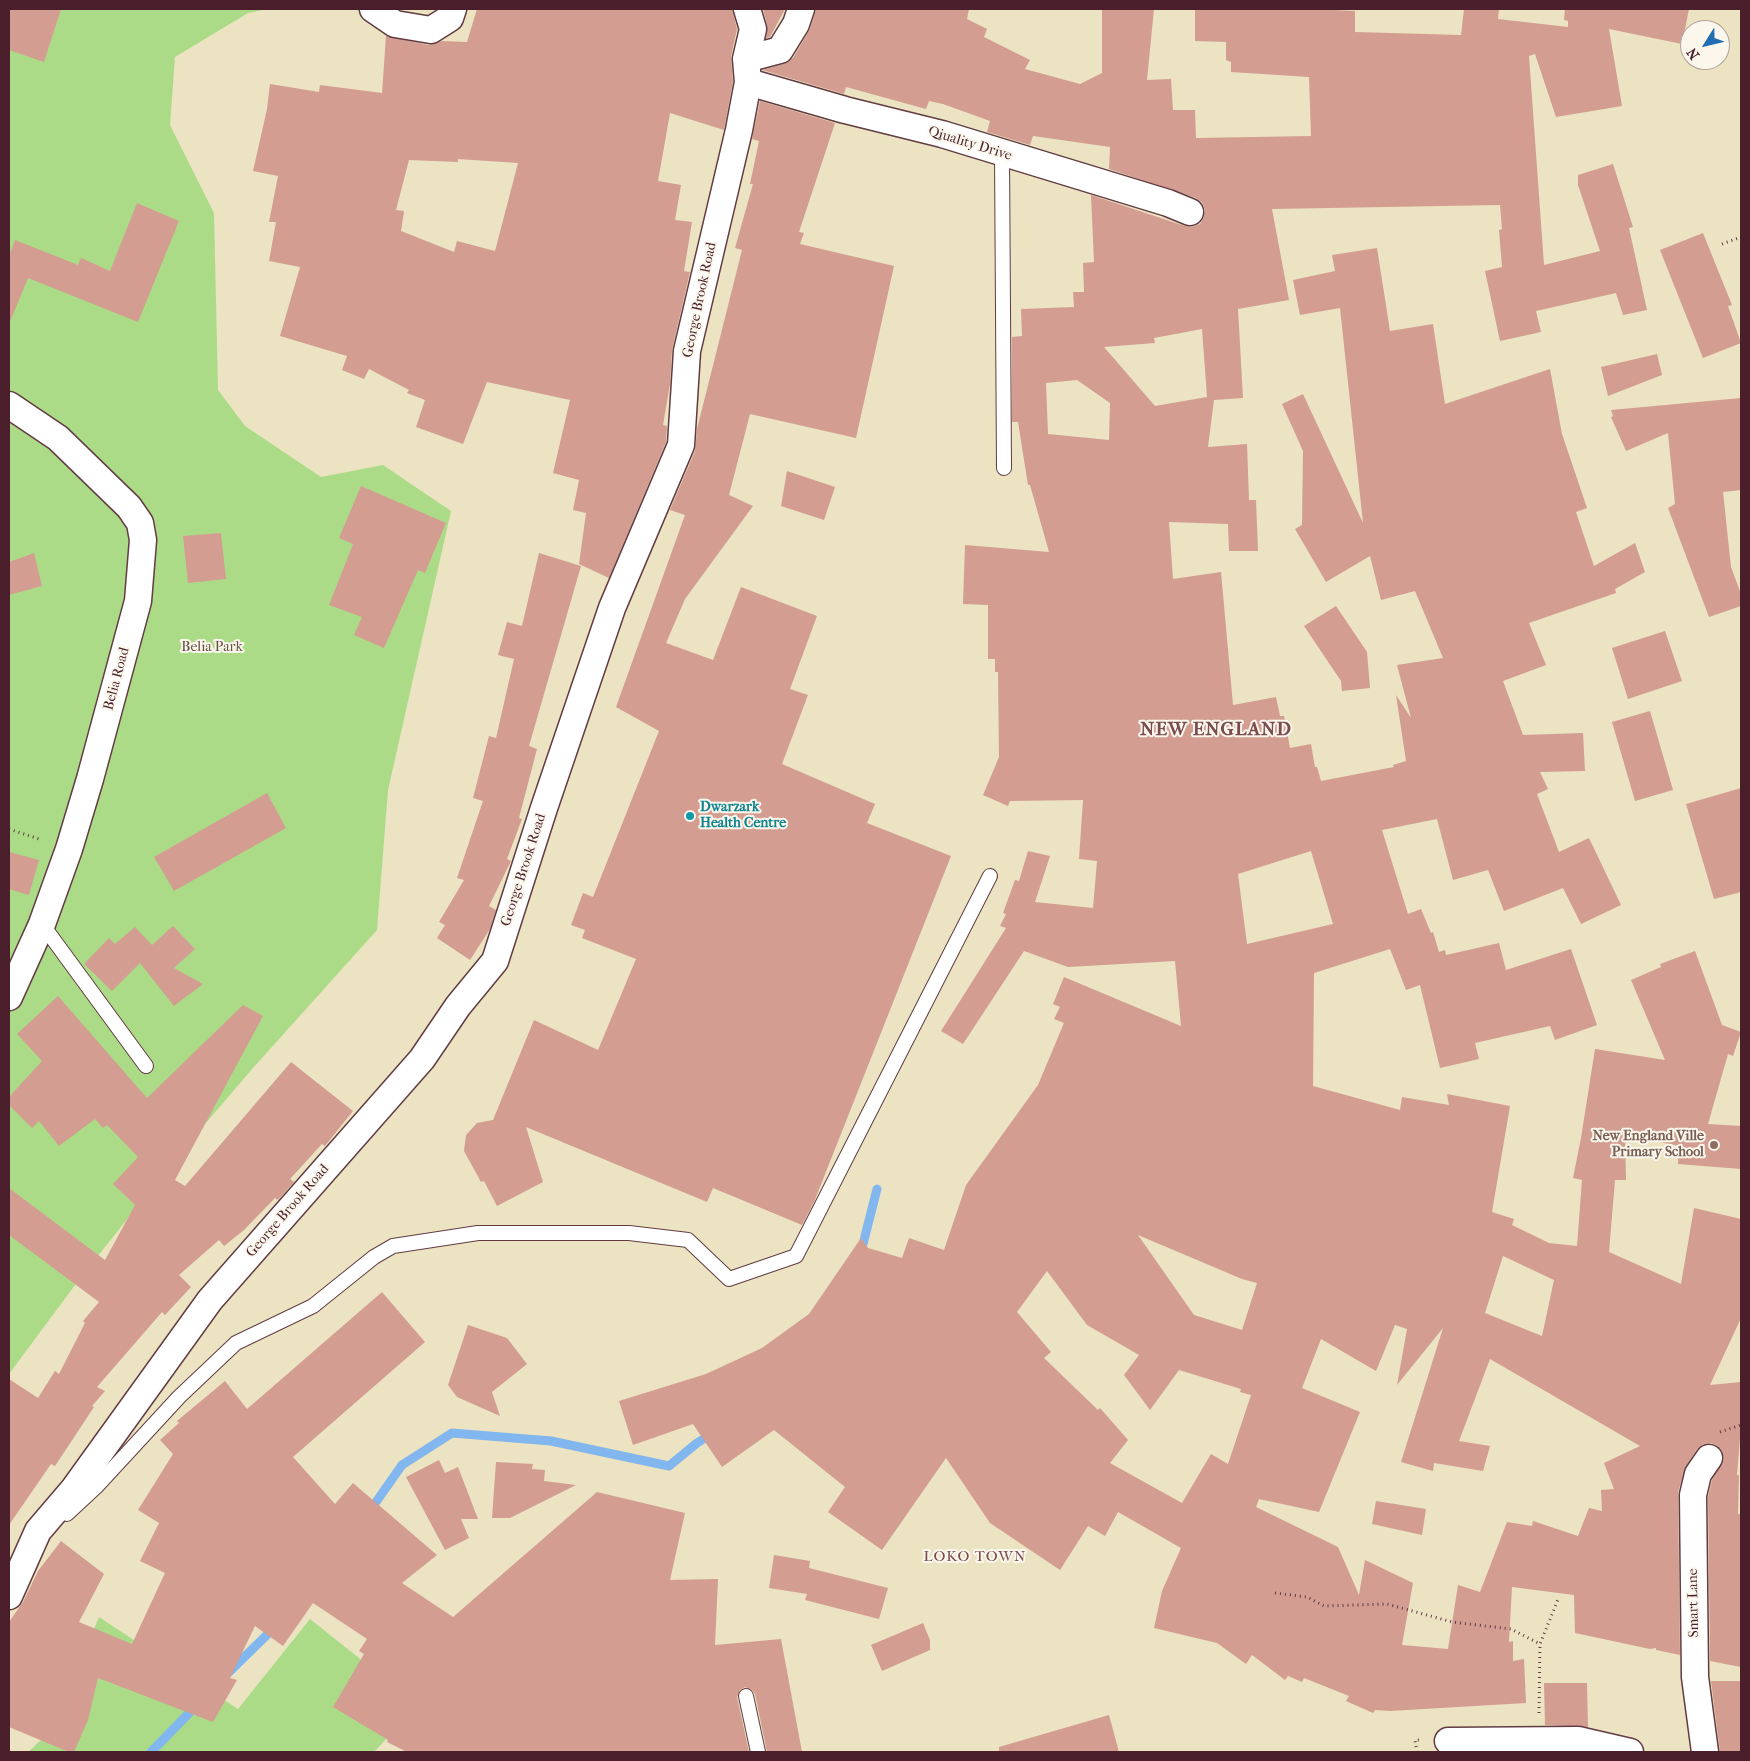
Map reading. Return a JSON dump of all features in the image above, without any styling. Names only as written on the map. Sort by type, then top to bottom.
[{"type":"street","points":[[373,9],[395,24],[431,30],[450,18],[453,9]]},
{"type":"street","name":"George Brook Road","points":[[9,1596],[38,1531],[73,1490],[210,1300],[422,1059],[458,1006],[495,961],[544,808],[612,608],[681,445],[687,351],[739,130],[753,29],[747,9]]},
{"type":"street","points":[[747,70],[780,50],[796,24],[802,9]]},
{"type":"street","name":"Qiuality Drive","points":[[747,70],[845,110],[942,134],[1002,154],[1168,203],[1190,212]]},
{"type":"street","name":"Belia Road","points":[[9,406],[58,438],[129,507],[140,523],[143,540],[138,601],[69,849],[42,924],[9,996]]},
{"type":"street","name":"Smart Lane","points":[[1706,1752],[1695,1677],[1693,1494],[1698,1474],[1709,1458]]},
{"type":"street","points":[[1448,1741],[1578,1740],[1630,1752]]},
{"type":"lane","points":[[1002,154],[1004,468]]},
{"type":"lane","points":[[38,1531],[67,1514],[96,1487],[179,1397],[236,1343],[313,1306],[374,1257],[393,1246],[478,1233],[629,1233],[688,1240],[729,1279],[796,1256],[990,876]]},
{"type":"lane","points":[[42,924],[146,1066]]},
{"type":"lane","points":[[746,1696],[758,1752]]},
{"type":"path","points":[[1722,244],[1741,237]]},
{"type":"path","points":[[9,829],[69,849]]},
{"type":"path","points":[[1275,1592],[1308,1597],[1324,1606],[1387,1604],[1452,1622],[1511,1629],[1540,1644]]},
{"type":"path","points":[[1538,1739],[1540,1644],[1559,1597]]},
{"type":"green space","name":"Belia Park","points":[[9,9],[268,9],[248,13],[175,57],[170,125],[214,213],[218,390],[245,426],[321,477],[383,465],[451,511],[388,790],[377,930],[253,1068],[175,1159],[78,1281],[9,1374]]},
{"type":"green space","points":[[99,1617],[238,1709],[310,1619],[418,1705],[374,1752],[28,1752],[50,1732]]},
{"type":"building","points":[[9,9],[61,9],[44,62],[9,50]]},
{"type":"building","points":[[477,9],[732,9],[737,29],[731,56],[733,81],[724,130],[670,113],[658,181],[681,185],[675,220],[692,222],[684,271],[690,272],[672,350],[670,384],[663,425],[667,426],[666,442],[609,578],[579,564],[586,513],[573,510],[579,480],[553,473],[570,400],[487,382],[463,444],[416,427],[425,400],[407,393],[409,390],[369,369],[364,379],[342,370],[347,356],[280,336],[300,267],[269,261],[276,222],[269,222],[278,176],[253,171],[267,109],[270,84],[319,92],[320,85],[382,93],[386,36],[429,45],[442,41],[467,42]],"holes":[[[458,159],[518,163],[495,251],[457,241],[454,252],[401,231],[404,211],[396,210],[409,160],[458,162]]]},
{"type":"building","points":[[763,9],[785,9],[770,37],[766,38],[767,25]]},
{"type":"building","points":[[816,9],[969,9],[967,19],[987,29],[984,37],[1030,60],[1025,69],[1080,84],[1102,73],[1102,9],[1154,9],[1147,80],[1171,79],[1173,110],[1195,110],[1196,138],[1311,136],[1309,77],[1231,72],[1231,62],[1226,60],[1226,42],[1195,41],[1195,9],[1355,11],[1355,32],[1461,35],[1464,9],[1499,9],[1498,19],[1568,27],[1568,21],[1564,20],[1565,9],[1689,9],[1687,20],[1680,20],[1680,44],[1609,29],[1622,106],[1556,117],[1535,54],[1529,56],[1544,265],[1600,251],[1578,185],[1578,175],[1613,164],[1633,227],[1629,228],[1647,310],[1623,315],[1616,293],[1536,311],[1541,332],[1500,341],[1485,271],[1502,267],[1499,230],[1502,229],[1500,205],[1272,209],[1289,300],[1238,309],[1243,398],[1214,400],[1208,447],[1247,444],[1249,500],[1256,500],[1258,551],[1229,551],[1228,524],[1169,522],[1173,579],[1221,572],[1233,705],[1276,697],[1280,716],[1284,716],[1290,748],[1311,744],[1315,767],[1317,767],[1321,781],[1394,767],[1393,765],[1406,761],[1396,695],[1411,718],[1397,665],[1443,658],[1415,591],[1381,600],[1370,556],[1326,582],[1295,529],[1302,525],[1303,451],[1282,404],[1303,394],[1363,523],[1340,308],[1300,315],[1293,280],[1335,271],[1332,255],[1377,248],[1390,331],[1433,324],[1445,404],[1550,369],[1562,434],[1587,508],[1576,512],[1594,566],[1635,543],[1645,572],[1615,589],[1616,593],[1529,623],[1546,665],[1503,681],[1523,735],[1583,733],[1585,771],[1540,772],[1548,789],[1537,794],[1559,852],[1589,838],[1621,905],[1581,924],[1563,888],[1504,911],[1488,870],[1453,880],[1437,819],[1382,830],[1408,914],[1421,909],[1431,933],[1433,932],[1439,952],[1445,950],[1446,955],[1499,943],[1506,970],[1571,949],[1597,1025],[1555,1040],[1550,1026],[1475,1043],[1479,1059],[1440,1068],[1420,985],[1406,990],[1390,949],[1314,973],[1313,1086],[1400,1110],[1402,1097],[1449,1105],[1447,1094],[1510,1106],[1492,1212],[1514,1219],[1512,1225],[1549,1243],[1577,1246],[1582,1180],[1573,1178],[1595,1049],[1665,1060],[1631,980],[1661,967],[1660,964],[1695,951],[1722,1025],[1741,1032],[1733,1056],[1728,1054],[1708,1124],[1741,1126],[1741,1169],[1678,1164],[1679,1146],[1625,1135],[1626,1180],[1615,1180],[1609,1252],[1681,1284],[1694,1208],[1741,1219],[1741,1318],[1710,1385],[1741,1382],[1741,1426],[1737,1475],[1739,1475],[1738,1514],[1741,1514],[1741,1667],[1710,1661],[1708,1497],[1712,1480],[1724,1459],[1722,1451],[1718,1446],[1711,1443],[1703,1444],[1697,1449],[1686,1466],[1678,1492],[1680,1655],[1656,1650],[1656,1648],[1650,1649],[1575,1633],[1574,1595],[1512,1587],[1509,1642],[1513,1641],[1513,1661],[1524,1659],[1526,1703],[1390,1711],[1375,1710],[1373,1713],[1346,1701],[1349,1696],[1304,1678],[1302,1682],[1288,1676],[1285,1680],[1252,1655],[1246,1664],[1217,1643],[1154,1628],[1162,1591],[1181,1548],[1118,1512],[1105,1536],[1088,1526],[1060,1570],[990,1523],[946,1458],[882,1550],[828,1512],[845,1487],[774,1430],[722,1467],[693,1424],[633,1445],[619,1401],[706,1374],[762,1348],[809,1314],[861,1238],[868,1248],[902,1258],[909,1238],[944,1250],[966,1185],[1038,1085],[1064,1023],[1054,1019],[1060,1007],[1053,1004],[1064,977],[1181,1026],[1175,961],[1068,967],[1024,951],[963,1044],[941,1031],[1006,928],[1000,926],[1006,914],[1003,913],[1015,880],[1019,881],[1028,851],[1050,856],[1035,902],[1093,908],[1097,861],[1079,859],[1083,800],[1010,801],[1008,806],[983,795],[999,757],[998,672],[995,672],[995,659],[988,659],[988,605],[963,604],[965,545],[1049,552],[1030,485],[1028,485],[1018,422],[1012,422],[1012,337],[1022,336],[1021,309],[1074,307],[1073,292],[1084,292],[1083,263],[1094,262],[1091,195],[1192,227],[1200,224],[1204,217],[1205,210],[1202,202],[1196,198],[1109,169],[1110,147],[1033,136],[1030,145],[987,132],[990,121],[943,104],[929,101],[926,109],[846,87],[844,94],[762,70],[784,64],[793,58],[810,29]],"holes":[[[1202,329],[1207,397],[1155,406],[1104,347],[1155,343],[1154,338]],[[1077,380],[1110,403],[1109,440],[1048,434],[1046,383]],[[1311,851],[1333,924],[1247,944],[1238,874]],[[1138,1235],[1242,1279],[1257,1283],[1242,1330],[1194,1315]],[[1503,1256],[1554,1280],[1542,1336],[1485,1313]],[[1047,1271],[1087,1325],[1139,1355],[1124,1375],[1150,1410],[1179,1370],[1241,1389],[1240,1392],[1251,1395],[1228,1464],[1211,1454],[1182,1503],[1110,1463],[1128,1440],[1100,1408],[1098,1410],[1044,1358],[1051,1352],[1017,1312]],[[1395,1325],[1407,1329],[1397,1385],[1443,1328],[1401,1462],[1433,1471],[1434,1463],[1483,1471],[1490,1446],[1459,1441],[1490,1359],[1640,1446],[1604,1463],[1614,1489],[1601,1490],[1602,1511],[1589,1508],[1578,1536],[1533,1521],[1532,1526],[1507,1522],[1480,1592],[1458,1585],[1448,1649],[1402,1645],[1413,1583],[1365,1560],[1359,1595],[1338,1547],[1256,1507],[1259,1499],[1319,1512],[1360,1412],[1302,1388],[1321,1339],[1376,1371]]]},
{"type":"building","points":[[760,101],[835,123],[799,232],[804,233],[800,244],[894,266],[856,438],[750,414],[729,495],[753,506],[685,599],[666,643],[713,660],[741,587],[817,616],[790,689],[808,695],[782,764],[875,804],[867,823],[951,856],[814,1202],[802,1225],[713,1188],[707,1202],[526,1127],[543,1182],[497,1206],[484,1181],[481,1182],[464,1151],[466,1135],[477,1123],[493,1120],[534,1020],[598,1050],[636,959],[582,938],[585,930],[571,925],[583,893],[593,897],[659,731],[616,707],[685,515],[670,510],[695,451],[697,429],[742,250],[735,248],[753,184],[750,184],[759,141],[752,139]]},
{"type":"building","points":[[137,203],[179,221],[138,322],[28,278],[9,324],[9,256],[15,240],[78,265],[81,258],[110,271]]},
{"type":"building","points":[[1703,233],[1732,305],[1728,306],[1741,343],[1703,358],[1660,250]]},
{"type":"building","points":[[1657,354],[1662,375],[1608,396],[1601,367]]},
{"type":"building","points":[[1741,398],[1741,490],[1723,492],[1731,567],[1741,594],[1741,606],[1709,617],[1668,508],[1675,504],[1668,433],[1626,451],[1611,417],[1613,416],[1611,410]]},
{"type":"building","points":[[787,471],[835,487],[824,520],[781,506]]},
{"type":"building","points":[[361,486],[446,523],[425,573],[418,570],[384,648],[354,635],[362,617],[329,605],[353,544],[339,538]]},
{"type":"building","points":[[221,533],[226,579],[188,583],[183,536]]},
{"type":"building","points":[[34,553],[42,586],[9,595],[9,562]]},
{"type":"building","points":[[539,553],[581,566],[529,746],[537,749],[519,818],[522,819],[507,859],[511,861],[489,906],[496,910],[490,929],[470,960],[437,938],[445,925],[439,922],[464,880],[457,878],[483,801],[473,798],[489,736],[496,738],[514,659],[498,655],[507,622],[522,626]]},
{"type":"building","points":[[1336,606],[1367,652],[1370,688],[1342,691],[1341,681],[1304,626]]},
{"type":"building","points":[[1665,631],[1682,681],[1628,699],[1612,648]]},
{"type":"building","points":[[1650,711],[1673,790],[1635,801],[1612,722]]},
{"type":"building","points":[[1741,788],[1741,892],[1714,899],[1686,804]]},
{"type":"building","points":[[267,793],[286,828],[174,891],[154,857]]},
{"type":"building","points":[[9,852],[39,860],[29,895],[9,889]]},
{"type":"building","points":[[173,926],[195,949],[174,968],[203,984],[174,1006],[140,963],[112,991],[84,964],[109,938],[115,944],[135,927],[152,945]]},
{"type":"building","points":[[58,996],[147,1098],[243,1005],[263,1016],[175,1180],[185,1186],[291,1062],[353,1111],[325,1146],[322,1144],[290,1179],[294,1182],[278,1200],[275,1198],[244,1230],[224,1246],[219,1240],[179,1275],[191,1287],[165,1315],[162,1312],[97,1387],[105,1391],[92,1406],[94,1407],[55,1466],[51,1464],[9,1525],[9,1379],[38,1398],[55,1371],[59,1374],[85,1323],[83,1321],[99,1302],[9,1235],[9,1188],[105,1260],[135,1205],[113,1184],[138,1157],[107,1125],[103,1128],[95,1119],[59,1146],[39,1121],[32,1128],[9,1105],[9,1097],[42,1061],[17,1034]]},
{"type":"building","points":[[382,1292],[425,1342],[293,1457],[335,1504],[353,1483],[437,1555],[402,1583],[453,1617],[597,1492],[685,1513],[670,1580],[718,1579],[715,1645],[781,1639],[802,1752],[767,1752],[755,1694],[752,1690],[745,1687],[740,1690],[737,1697],[749,1752],[407,1752],[387,1742],[388,1740],[333,1707],[364,1654],[359,1651],[367,1639],[313,1603],[283,1646],[255,1626],[230,1678],[237,1680],[213,1722],[98,1678],[88,1720],[74,1752],[69,1752],[9,1727],[9,1622],[23,1602],[38,1571],[61,1541],[104,1574],[79,1622],[132,1644],[165,1573],[140,1561],[159,1523],[138,1510],[173,1454],[160,1440],[179,1423],[177,1421],[225,1381],[247,1409]]},
{"type":"building","points":[[468,1325],[507,1338],[527,1364],[492,1392],[500,1416],[457,1397],[448,1385]]},
{"type":"building","points":[[439,1460],[445,1473],[458,1467],[478,1519],[461,1519],[469,1538],[445,1550],[406,1477]]},
{"type":"building","points":[[496,1462],[533,1464],[532,1469],[545,1470],[544,1481],[576,1485],[510,1518],[492,1518]]},
{"type":"building","points":[[1376,1501],[1426,1509],[1422,1535],[1372,1524]]},
{"type":"building","points":[[774,1555],[810,1561],[809,1568],[888,1588],[879,1619],[805,1600],[807,1594],[769,1588]]},
{"type":"building","points":[[923,1623],[930,1640],[930,1650],[882,1671],[871,1645]]},
{"type":"building","points":[[1711,1681],[1741,1681],[1741,1752],[1720,1752]]},
{"type":"building","points":[[1544,1683],[1587,1683],[1588,1727],[1545,1725]]},
{"type":"building","points":[[1109,1715],[1119,1752],[999,1752],[999,1747]]},
{"type":"waterway","points":[[861,1252],[877,1189]]},
{"type":"waterway","points":[[369,1512],[402,1465],[452,1433],[551,1441],[669,1466],[697,1443],[713,1433]]},
{"type":"waterway","points":[[228,1673],[276,1626]]},
{"type":"waterway","points":[[151,1752],[196,1706]]},
{"type":"place","name":"Dwarzark Health Centre","points":[[690,816]]},
{"type":"place","name":"New England Ville Primary School","points":[[1714,1145]]},
{"type":"district","name":"NEW ENGLAND","points":[[1216,730]]},
{"type":"district","name":"LOKO TOWN","points":[[975,1557]]}]
